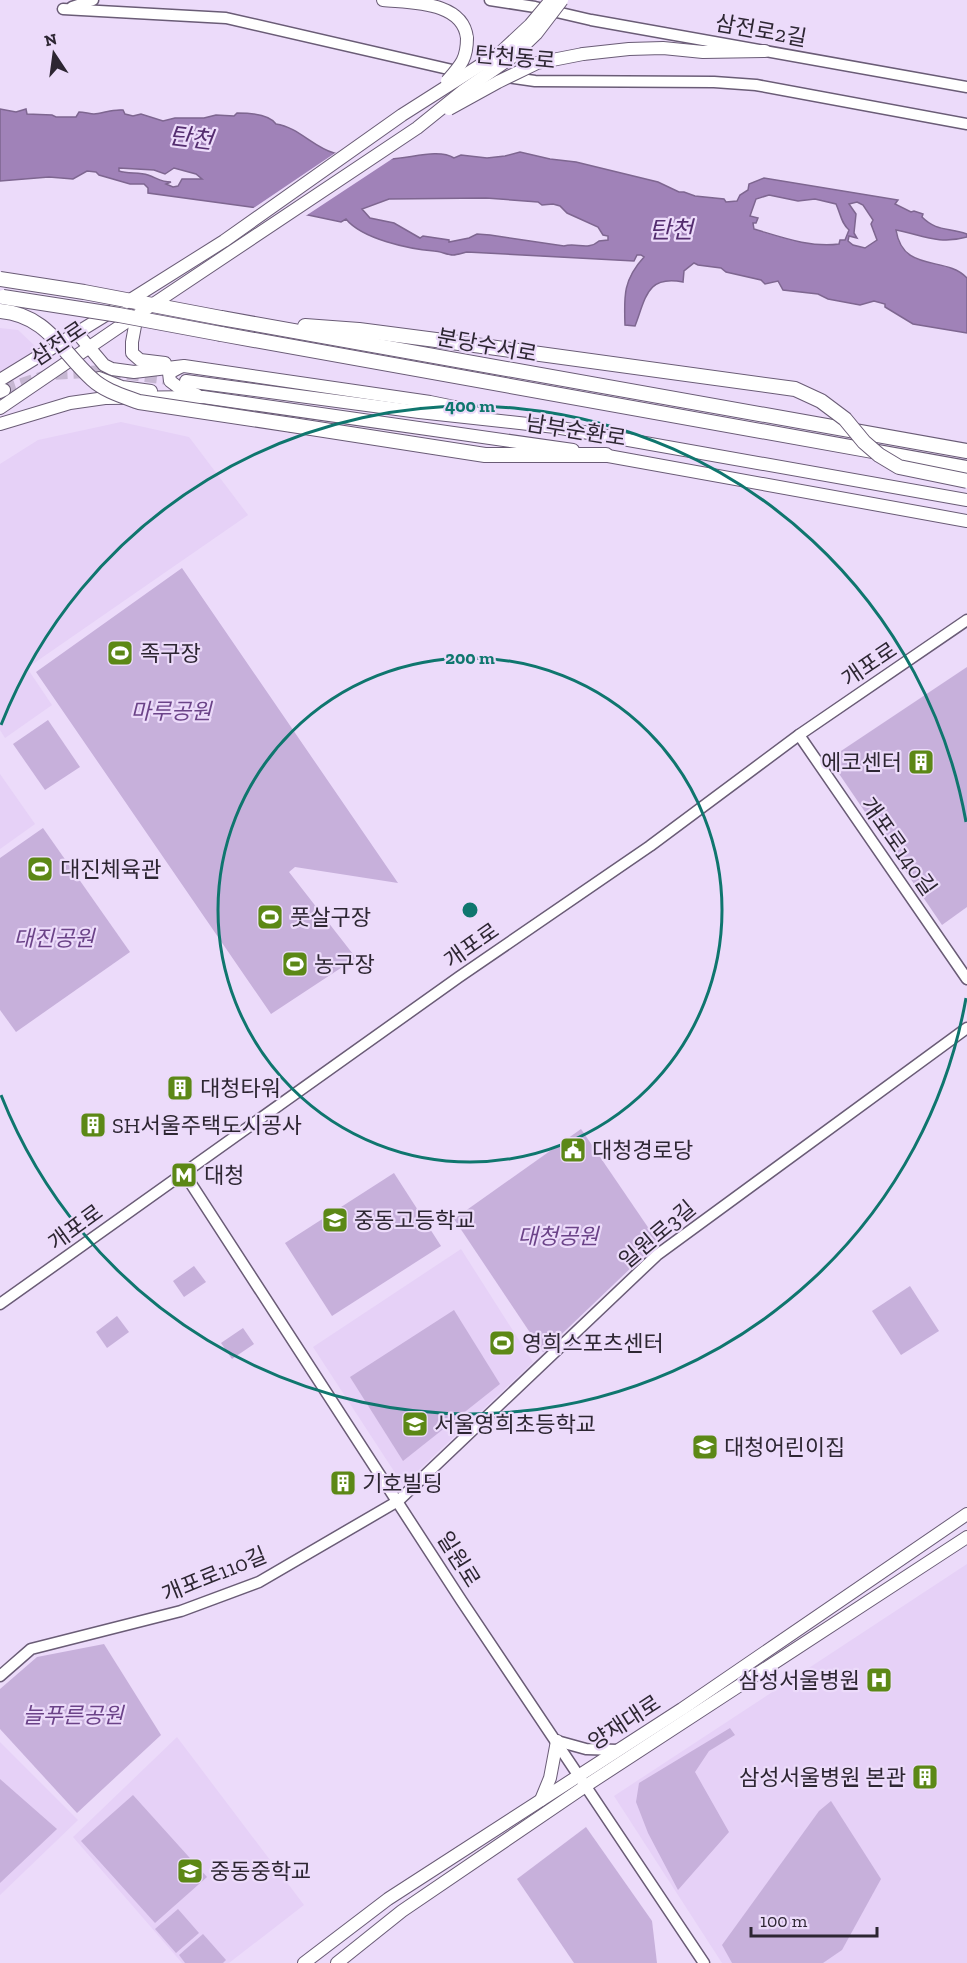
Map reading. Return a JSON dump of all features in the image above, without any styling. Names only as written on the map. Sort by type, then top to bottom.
[{"type":"highway","name":"분당수서로","points":[[0,279],[84,292],[967,451]]},
{"type":"highway","name":"분당수서로","points":[[0,297],[119,315],[967,468]]},
{"type":"highway","points":[[0,311],[21,316],[47,329],[93,381],[139,402],[485,455],[606,455]]},
{"type":"highway","points":[[221,318],[359,330],[795,389],[821,401],[845,419],[864,442],[879,455],[899,467],[967,481]]},
{"type":"main road","points":[[383,0],[442,7],[456,17],[466,31],[467,54],[454,73],[447,82],[402,115]]},
{"type":"main road","points":[[417,128],[463,91],[512,57],[536,34],[562,0]]},
{"type":"main road","points":[[402,115],[501,52],[550,6]]},
{"type":"main road","points":[[417,128],[498,82],[537,63],[583,54],[629,49],[663,48],[703,52],[765,51]]},
{"type":"main road","name":"삼전로","points":[[1,388],[64,340],[224,241],[402,115]]},
{"type":"main road","name":"삼전로","points":[[0,408],[417,128]]},
{"type":"main road","points":[[139,314],[132,342],[132,353],[141,360],[430,402],[555,427]]},
{"type":"main road","points":[[77,333],[104,365],[112,369],[134,372],[184,366]]},
{"type":"main road","points":[[64,340],[96,376],[112,384],[203,397]]},
{"type":"main road","points":[[184,366],[171,370],[170,381],[178,387],[203,397]]},
{"type":"main road","name":"남부순환로","points":[[186,381],[419,412],[555,427],[967,500]]},
{"type":"main road","name":"남부순환로","points":[[0,424],[82,401],[105,398],[203,397],[606,455],[967,521]]},
{"type":"main road","name":"양재대로","points":[[304,1963],[388,1899],[540,1801],[584,1780],[618,1750],[967,1514]]},
{"type":"main road","name":"양재대로","points":[[337,1963],[402,1911],[584,1780],[967,1537]]},
{"type":"main road","points":[[540,1801],[550,1778],[557,1741]]},
{"type":"street","name":"탄천동로","points":[[93,0],[63,9],[226,18],[463,72],[535,81],[714,82],[756,85],[967,124]]},
{"type":"street","name":"삼전로2길","points":[[490,0],[550,6],[765,51],[967,87]]},
{"type":"street","name":"개포로","points":[[0,1304],[474,966],[650,846],[799,735],[967,620]]},
{"type":"street","name":"개포로140길","points":[[799,735],[967,979]]},
{"type":"street","name":"일원로3길","points":[[398,1501],[657,1255],[734,1196],[967,1028]]},
{"type":"street","name":"일원로","points":[[184,1173],[462,1600],[704,1963]]},
{"type":"street","name":"개포로110길","points":[[0,1676],[31,1649],[181,1611],[251,1585],[398,1501]]},
{"type":"street","points":[[557,1741],[586,1749],[618,1750]]},
{"type":"shaded area","points":[[0,328],[18,330],[38,349],[0,373]]},
{"type":"shaded area","points":[[121,422],[189,437],[248,515],[27,668],[52,705],[5,738],[0,730],[0,464],[38,440]]},
{"type":"shaded area","points":[[0,774],[35,824],[0,849]]},
{"type":"shaded area","name":"서울영희초등학교","points":[[461,1249],[533,1362],[403,1485],[313,1347]]},
{"type":"shaded area","name":"삼성서울병원","points":[[967,1564],[967,1963],[722,1963],[614,1796]]},
{"type":"shaded area","name":"중동중학교","points":[[177,1737],[304,1905],[229,1963],[182,1963],[73,1837]]},
{"type":"shaded area","points":[[0,1742],[78,1820],[0,1895]]},
{"type":"green space","name":"마루공원","points":[[182,568],[398,883],[295,867],[289,872],[356,958],[271,1014],[36,672]]},
{"type":"green space","points":[[967,667],[967,907],[942,925],[829,759]]},
{"type":"green space","points":[[48,720],[80,767],[45,790],[13,744]]},
{"type":"green space","name":"대진공원","points":[[43,828],[130,952],[16,1032],[0,1010],[0,858]]},
{"type":"green space","name":"대청공원","points":[[581,1129],[658,1242],[543,1352],[454,1219]]},
{"type":"green space","points":[[394,1173],[441,1246],[332,1316],[285,1243]]},
{"type":"green space","points":[[194,1266],[206,1282],[184,1297],[173,1281]]},
{"type":"green space","points":[[910,1286],[939,1331],[901,1355],[872,1311]]},
{"type":"green space","points":[[454,1310],[500,1384],[403,1461],[350,1377]]},
{"type":"green space","points":[[117,1316],[129,1332],[107,1348],[96,1332]]},
{"type":"green space","points":[[243,1328],[254,1344],[232,1359],[221,1343]]},
{"type":"green space","name":"늘푸른공원","points":[[104,1644],[161,1735],[77,1813],[0,1729],[0,1689],[37,1657]]},
{"type":"green space","points":[[730,1728],[735,1735],[709,1751],[695,1772],[729,1832],[678,1890],[648,1833],[636,1802],[639,1783]]},
{"type":"green space","points":[[0,1779],[57,1829],[0,1883]]},
{"type":"green space","points":[[133,1795],[207,1877],[155,1923],[81,1841]]},
{"type":"green space","points":[[831,1801],[881,1879],[842,1950],[823,1963],[732,1963],[722,1945],[819,1811]]},
{"type":"green space","points":[[586,1827],[652,1921],[657,1963],[574,1963],[517,1879]]},
{"type":"green space","points":[[178,1909],[199,1933],[176,1953],[155,1929]]},
{"type":"green space","points":[[203,1934],[226,1960],[223,1963],[185,1963],[179,1955]]},
{"type":"water","name":"탄천","points":[[0,109],[16,112],[26,109],[27,114],[56,117],[76,117],[79,112],[94,114],[123,110],[125,114],[133,116],[141,114],[163,121],[216,115],[234,116],[237,113],[253,114],[269,118],[276,124],[291,129],[326,150],[340,154],[362,158],[398,159],[432,154],[454,158],[461,155],[487,158],[520,152],[576,162],[658,182],[679,192],[724,199],[726,202],[737,201],[740,195],[748,190],[749,184],[764,178],[898,200],[895,204],[911,212],[923,214],[922,217],[933,225],[967,234],[967,237],[939,240],[896,230],[900,244],[907,253],[926,262],[958,271],[967,278],[967,333],[913,324],[885,307],[885,304],[874,301],[860,305],[828,299],[818,294],[783,290],[778,281],[765,284],[761,280],[726,272],[721,268],[694,263],[684,271],[683,282],[671,281],[655,285],[646,297],[635,326],[625,325],[626,289],[632,273],[644,257],[641,255],[637,255],[634,261],[467,252],[451,255],[387,242],[363,232],[346,219],[341,222],[308,215],[148,193],[148,188],[144,184],[130,184],[99,175],[96,172],[87,171],[73,179],[49,177],[0,181]],"holes":[[[119,168],[154,170],[165,174],[174,168],[196,174],[202,179],[182,179],[178,186],[173,187],[166,184],[171,182],[148,175],[119,171]],[[769,195],[798,201],[815,199],[836,204],[849,230],[845,240],[840,240],[839,244],[828,245],[796,241],[754,229],[753,223],[756,223],[758,218],[750,216],[756,199]],[[486,198],[538,202],[542,205],[553,204],[598,227],[603,235],[608,236],[608,240],[586,246],[564,246],[477,234],[449,242],[449,240],[423,236],[420,238],[394,223],[370,218],[362,209],[389,199]],[[857,202],[863,205],[873,220],[871,224],[877,240],[865,248],[848,241],[849,236],[857,238],[854,233],[856,214],[849,204]]]},
{"type":"pier","points":[[338,151],[398,155],[304,217],[249,211]]},
{"type":"tunnel","points":[[4,390],[52,374],[104,371],[186,381]]},
{"type":"place","name":"족구장","points":[[120,653]]},
{"type":"place","name":"에코센터","points":[[921,762]]},
{"type":"place","name":"대진체육관","points":[[40,869]]},
{"type":"place","name":"풋살구장","points":[[270,917]]},
{"type":"place","name":"농구장","points":[[295,964]]},
{"type":"place","name":"대청타워","points":[[180,1088]]},
{"type":"place","name":"SH서울주택도시공사","points":[[93,1125]]},
{"type":"place","name":"대청경로당","points":[[573,1150]]},
{"type":"place","name":"대청","points":[[184,1175]]},
{"type":"place","name":"중동고등학교","points":[[335,1220]]},
{"type":"place","name":"영희스포츠센터","points":[[502,1343]]},
{"type":"place","name":"서울영희초등학교","points":[[415,1424]]},
{"type":"place","name":"대청어린이집","points":[[705,1447]]},
{"type":"place","name":"기호빌딩","points":[[343,1483]]},
{"type":"place","name":"삼성서울병원","points":[[879,1680]]},
{"type":"place","name":"삼성서울병원 본관","points":[[925,1777]]},
{"type":"place","name":"중동중학교","points":[[190,1871]]}]
